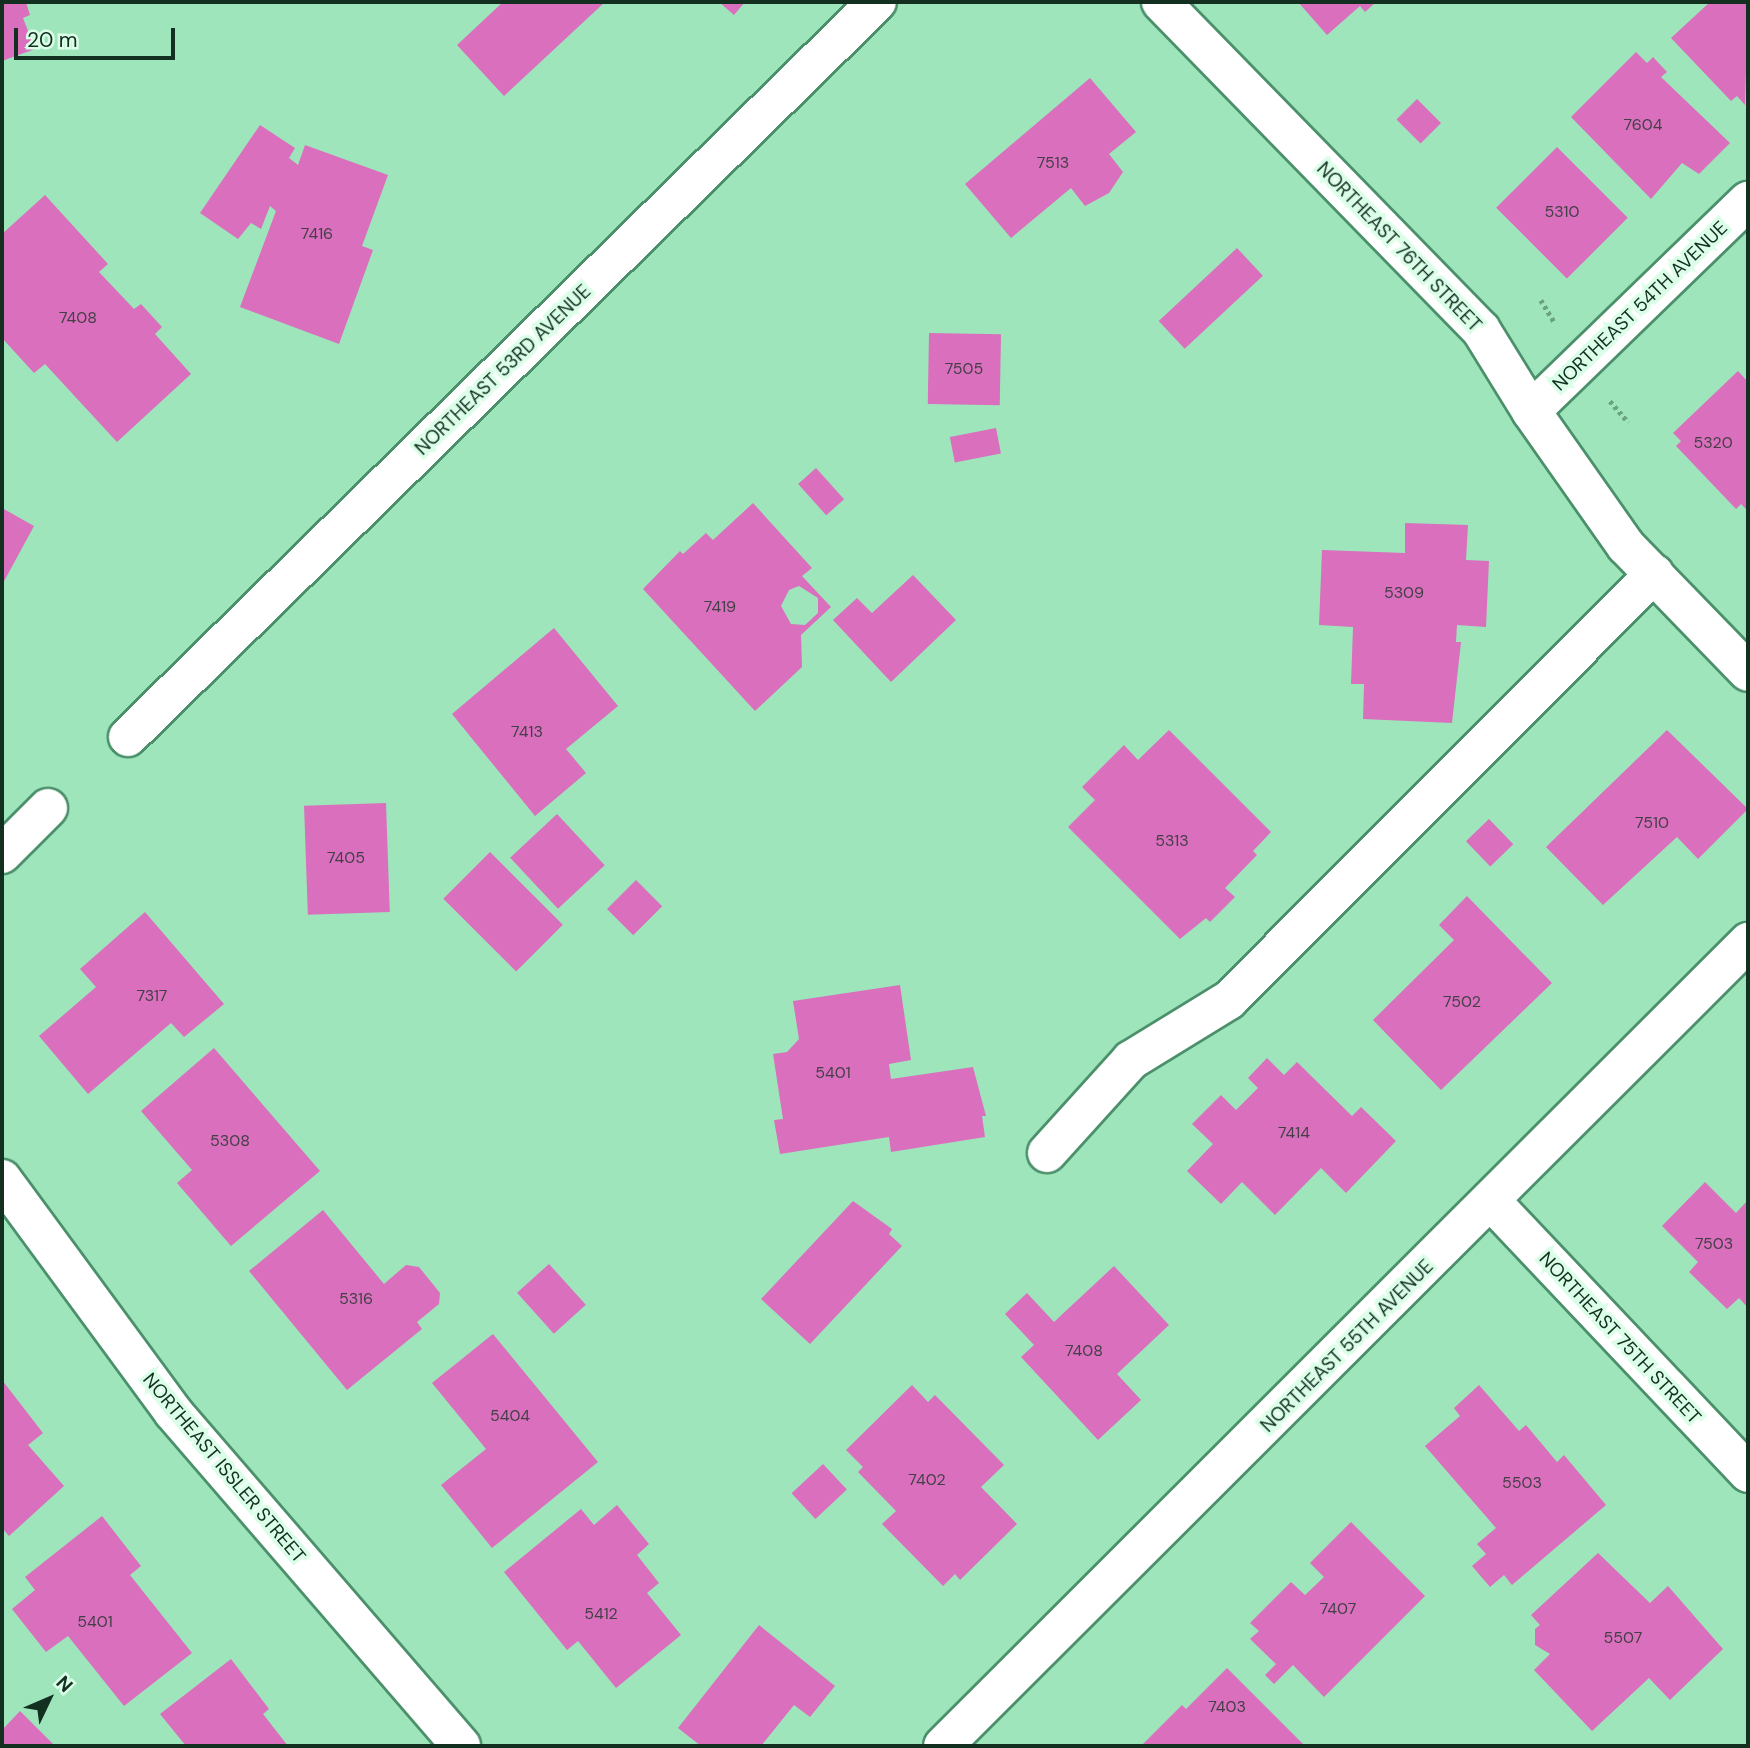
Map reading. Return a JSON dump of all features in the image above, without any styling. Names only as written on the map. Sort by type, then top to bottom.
[{"type":"street","name":"NORTHEAST 53RD AVENUE","points":[[128,737],[877,2]]},
{"type":"street","name":"NORTHEAST 76TH STREET","points":[[1161,2],[1482,330],[1531,411],[1626,546],[1748,672]]},
{"type":"street","name":"NORTHEAST 54TH AVENUE","points":[[1531,411],[1748,201]]},
{"type":"street","points":[[1047,1153],[1131,1060],[1229,1000],[1654,574]]},
{"type":"street","points":[[2,854],[48,808]]},
{"type":"street","name":"NORTHEAST 55TH AVENUE","points":[[943,1746],[1492,1202],[1748,942]]},
{"type":"street","name":"NORTHEAST ISSLER STREET","points":[[2,1179],[173,1412],[461,1746]]},
{"type":"street","name":"NORTHEAST 75TH STREET","points":[[1492,1202],[1748,1473]]},
{"type":"building","points":[[2,2],[26,2],[30,15],[23,18],[35,49],[2,61]]},
{"type":"building","points":[[503,2],[605,2],[504,96],[457,45]]},
{"type":"building","points":[[719,2],[745,2],[734,15]]},
{"type":"building","points":[[1298,2],[1376,2],[1365,12],[1360,6],[1327,35]]},
{"type":"building","points":[[1710,2],[1748,2],[1745,105],[1737,96],[1731,101],[1671,38]]},
{"type":"building","points":[[1636,52],[1647,63],[1653,57],[1667,72],[1661,77],[1730,143],[1699,174],[1682,163],[1651,199],[1571,117]]},
{"type":"building","points":[[1090,78],[1136,132],[1109,154],[1123,172],[1109,193],[1085,206],[1071,188],[1011,238],[965,184]]},
{"type":"building","points":[[1417,99],[1441,123],[1421,144],[1396,120]]},
{"type":"building","points":[[260,125],[295,148],[289,158],[298,165],[305,145],[388,175],[362,246],[373,250],[339,344],[240,307],[276,211],[270,206],[261,229],[251,223],[238,239],[200,213]]},
{"type":"building","points":[[1557,147],[1628,218],[1567,279],[1496,208]]},
{"type":"building","points":[[45,195],[108,264],[99,272],[134,309],[141,304],[162,327],[155,334],[191,374],[117,442],[45,364],[34,373],[2,338],[2,234]]},
{"type":"building","points":[[1237,248],[1263,276],[1185,349],[1159,321]]},
{"type":"building","points":[[929,333],[1001,334],[1000,405],[928,404]]},
{"type":"building","points":[[1738,371],[1748,382],[1748,511],[1741,504],[1736,509],[1676,446],[1681,441],[1673,433]]},
{"type":"building","points":[[996,428],[1001,454],[955,462],[950,437]]},
{"type":"building","points":[[816,468],[844,499],[826,515],[798,484]]},
{"type":"building","points":[[753,503],[812,568],[802,576],[831,607],[801,635],[802,667],[755,711],[643,589],[680,551],[683,554],[706,533],[713,540]],"holes":[[[799,586],[818,598],[818,613],[805,625],[791,624],[781,606],[789,590]]]},
{"type":"building","points":[[2,508],[34,526],[2,585]]},
{"type":"building","points":[[1405,523],[1468,525],[1466,560],[1489,561],[1486,627],[1457,625],[1456,642],[1461,642],[1452,723],[1363,719],[1364,684],[1351,684],[1353,627],[1319,625],[1322,550],[1405,553]]},
{"type":"building","points":[[913,575],[956,620],[891,682],[833,620],[857,598],[872,613]]},
{"type":"building","points":[[554,628],[618,706],[566,749],[586,773],[535,816],[452,714]]},
{"type":"building","points":[[1169,730],[1271,832],[1253,851],[1257,855],[1225,888],[1235,897],[1210,922],[1206,918],[1180,939],[1068,827],[1095,800],[1082,787],[1124,745],[1138,760]]},
{"type":"building","points":[[1667,730],[1748,809],[1698,859],[1677,837],[1603,905],[1546,847]]},
{"type":"building","points":[[386,803],[390,912],[308,915],[304,806]]},
{"type":"building","points":[[557,814],[605,865],[558,909],[510,858]]},
{"type":"building","points":[[1489,819],[1513,844],[1490,866],[1466,841]]},
{"type":"building","points":[[490,852],[563,925],[516,972],[443,899]]},
{"type":"building","points":[[636,880],[662,906],[633,935],[607,909]]},
{"type":"building","points":[[1467,896],[1552,983],[1441,1090],[1373,1020],[1454,940],[1439,925]]},
{"type":"building","points":[[145,912],[224,1004],[184,1037],[171,1023],[88,1094],[39,1036],[96,987],[80,969]]},
{"type":"building","points":[[900,985],[911,1060],[889,1064],[891,1079],[973,1067],[986,1116],[982,1116],[985,1137],[891,1152],[889,1137],[780,1154],[774,1120],[783,1119],[773,1054],[787,1052],[799,1039],[793,1001]]},
{"type":"building","points":[[214,1048],[320,1171],[231,1246],[177,1183],[192,1170],[141,1111]]},
{"type":"building","points":[[1267,1058],[1284,1075],[1297,1062],[1352,1116],[1361,1107],[1396,1141],[1346,1193],[1321,1168],[1275,1215],[1242,1182],[1221,1204],[1187,1171],[1213,1144],[1192,1124],[1221,1095],[1236,1110],[1258,1088],[1248,1078]]},
{"type":"building","points":[[1705,1182],[1736,1213],[1748,1200],[1748,1308],[1739,1298],[1727,1309],[1689,1272],[1698,1262],[1662,1226]]},
{"type":"building","points":[[853,1201],[892,1229],[889,1234],[902,1246],[810,1344],[761,1299]]},
{"type":"building","points":[[323,1210],[384,1284],[406,1265],[419,1267],[440,1293],[439,1304],[417,1322],[422,1329],[347,1390],[249,1271]]},
{"type":"building","points":[[549,1264],[586,1305],[554,1334],[517,1293]]},
{"type":"building","points":[[1114,1266],[1169,1325],[1117,1374],[1141,1400],[1098,1440],[1021,1357],[1034,1345],[1005,1314],[1027,1293],[1054,1322]]},
{"type":"building","points":[[493,1334],[598,1462],[492,1548],[441,1485],[486,1449],[432,1383]]},
{"type":"building","points":[[2,1380],[43,1433],[28,1445],[64,1486],[9,1536],[2,1528]]},
{"type":"building","points":[[912,1385],[928,1402],[935,1395],[1004,1465],[981,1487],[1017,1524],[960,1580],[955,1574],[943,1586],[882,1524],[896,1511],[858,1472],[863,1467],[846,1450]]},
{"type":"building","points":[[1479,1385],[1519,1431],[1526,1425],[1557,1462],[1564,1455],[1606,1505],[1512,1585],[1504,1575],[1490,1587],[1472,1566],[1486,1554],[1477,1544],[1496,1528],[1425,1446],[1460,1416],[1454,1408]]},
{"type":"building","points":[[823,1464],[847,1490],[815,1519],[792,1493]]},
{"type":"building","points":[[617,1505],[649,1544],[637,1555],[659,1583],[647,1593],[681,1635],[616,1688],[578,1641],[567,1650],[504,1572],[581,1509],[594,1525]]},
{"type":"building","points":[[102,1516],[141,1566],[130,1575],[192,1653],[124,1706],[68,1636],[46,1652],[12,1609],[35,1590],[25,1577]]},
{"type":"building","points":[[1351,1522],[1425,1596],[1324,1697],[1293,1665],[1274,1684],[1265,1675],[1276,1664],[1250,1639],[1259,1631],[1250,1623],[1291,1582],[1305,1595],[1324,1577],[1310,1563]]},
{"type":"building","points":[[1598,1553],[1650,1603],[1668,1586],[1723,1649],[1670,1700],[1649,1678],[1592,1731],[1534,1670],[1550,1654],[1535,1645],[1535,1629],[1540,1625],[1531,1615]]},
{"type":"building","points":[[759,1625],[835,1686],[810,1717],[794,1705],[761,1746],[701,1746],[678,1728]]},
{"type":"building","points":[[231,1659],[269,1709],[263,1714],[288,1746],[186,1746],[160,1714]]},
{"type":"building","points":[[1227,1668],[1305,1746],[1141,1746],[1182,1705],[1186,1709]]},
{"type":"building","points":[[20,1711],[55,1746],[2,1746],[2,1730]]}]
